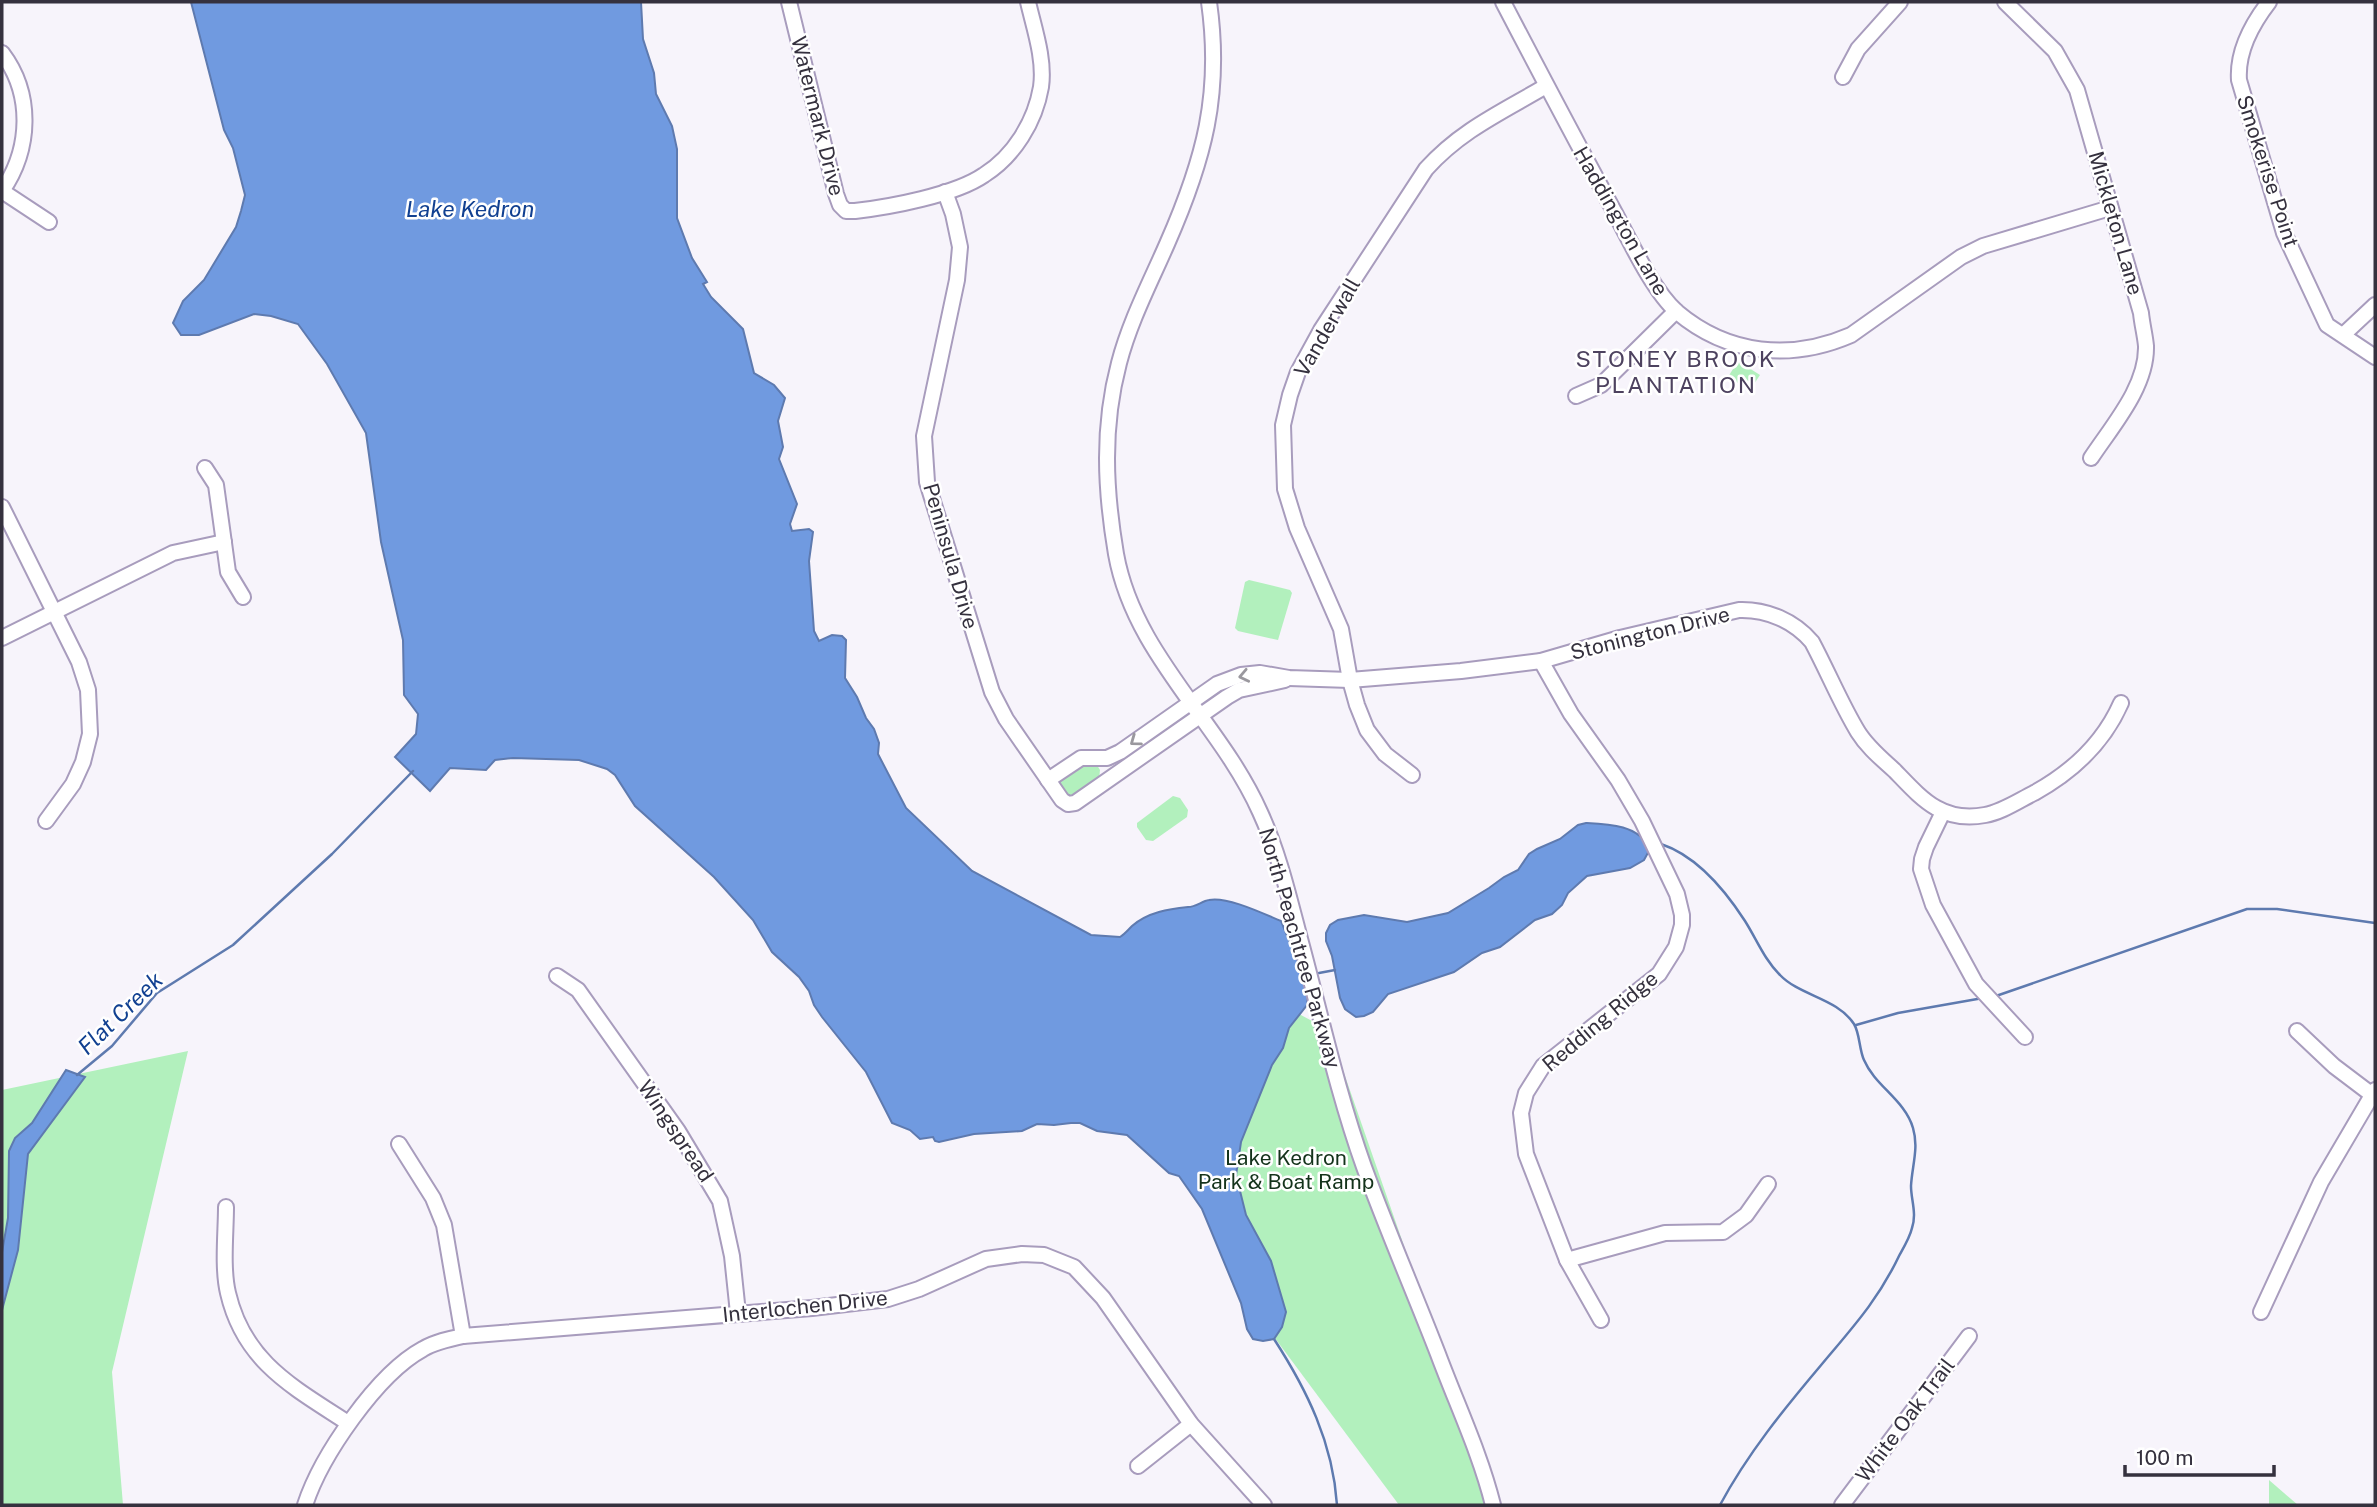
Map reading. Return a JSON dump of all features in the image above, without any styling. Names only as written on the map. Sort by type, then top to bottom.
[{"type":"street","name":"Watermark Drive","points":[[789,2],[840,205],[846,211],[855,211],[945,192]]},
{"type":"street","points":[[945,192],[984,176],[1013,150],[1029,125],[1041,86],[1040,57],[1028,2]]},
{"type":"street","name":"North Peachtree Parkway","points":[[1209,2],[1213,55],[1210,117],[1197,169],[1120,359],[1108,417],[1105,454],[1117,558],[1125,585],[1150,643],[1243,777],[1272,838],[1288,890],[1321,1023],[1364,1167],[1470,1433],[1493,1505]]},
{"type":"street","name":"Haddington Lane","points":[[1503,2],[1634,248],[1664,298],[1676,311],[1706,331],[1742,346],[1796,351],[1851,335],[1961,257],[1983,246],[2110,208]]},
{"type":"street","points":[[1843,77],[1858,48],[1900,2]]},
{"type":"street","name":"Mickleton Lane","points":[[2005,2],[2054,51],[2077,90],[2135,290],[2146,347],[2135,390],[2091,458]]},
{"type":"street","name":"Smokerise Point","points":[[2269,2],[2256,22],[2238,65],[2239,80],[2284,233],[2327,325],[2375,357]]},
{"type":"street","points":[[2,53],[18,83],[25,117],[18,164],[2,191],[49,222]]},
{"type":"street","name":"Vanderwall","points":[[1412,775],[1385,754],[1367,730],[1350,680],[1341,629],[1297,528],[1285,489],[1283,425],[1298,372],[1321,330],[1426,169],[1444,148],[1473,127],[1546,86]]},
{"type":"street","name":"Peninsula Drive","points":[[945,192],[960,247],[957,280],[924,436],[927,482],[992,692],[1006,719],[1062,800],[1068,804],[1075,803],[1201,717]]},
{"type":"street","points":[[2343,335],[2375,304]]},
{"type":"street","points":[[1576,396],[1601,386],[1676,311]]},
{"type":"street","points":[[205,468],[216,485],[228,572],[243,597]]},
{"type":"street","points":[[2,507],[84,673],[91,718],[87,747],[80,769],[73,784],[46,821]]},
{"type":"street","points":[[2,638],[173,553],[224,542]]},
{"type":"street","name":"Stonington Drive","points":[[1190,702],[1217,684],[1241,675],[1260,673],[1289,678],[1350,680],[1541,661],[1620,638],[1739,610],[1758,611],[1778,617],[1803,632],[1812,642],[1866,744],[1915,794],[1943,812],[1958,816],[1986,815],[2011,806],[2061,777],[2084,758],[2109,726],[2121,703]]},
{"type":"street","name":"Redding Ridge","points":[[1541,661],[1571,714],[1618,780],[1652,840],[1677,894],[1682,925],[1676,947],[1659,974],[1552,1058],[1535,1075],[1526,1093],[1521,1113],[1526,1154],[1567,1260],[1601,1320]]},
{"type":"street","name":"Stonington Drive","points":[[1201,717],[1239,690],[1275,684],[1289,678]]},
{"type":"street","points":[[1048,780],[1082,758],[1111,756],[1190,702]]},
{"type":"street","points":[[1111,756],[1121,771]]},
{"type":"street","points":[[1943,812],[1925,848],[1921,869],[1933,905],[1963,963],[1987,997],[2025,1037]]},
{"type":"street","name":"Wingspread","points":[[557,976],[578,990],[678,1131],[720,1200],[732,1256],[738,1313]]},
{"type":"street","points":[[2261,1312],[2320,1182],[2373,1092],[2334,1066],[2297,1031]]},
{"type":"street","points":[[399,1144],[433,1198],[444,1226],[463,1336]]},
{"type":"street","points":[[1567,1260],[1665,1233],[1723,1232],[1746,1214],[1768,1184]]},
{"type":"street","points":[[226,1207],[227,1291],[239,1324],[253,1350],[293,1388],[348,1423]]},
{"type":"street","name":"Interlochen Drive","points":[[305,1505],[315,1480],[348,1423],[411,1356],[438,1342],[463,1336],[812,1308],[888,1299],[919,1289],[945,1275],[986,1259],[1021,1254],[1044,1255],[1074,1267],[1104,1298],[1191,1424],[1264,1505]]},
{"type":"street","name":"White Oak Trail","points":[[1842,1505],[1969,1336]]},
{"type":"street","points":[[1138,1466],[1191,1424]]},
{"type":"green space","points":[[1738,361],[1760,375],[1750,390],[1728,377]]},
{"type":"green space","points":[[1249,580],[1290,590],[1292,593],[1278,640],[1235,628],[1245,582]]},
{"type":"green space","points":[[1078,761],[1095,762],[1100,770],[1099,779],[1075,796],[1065,794],[1060,787],[1060,778]]},
{"type":"green space","points":[[1173,796],[1180,798],[1188,810],[1187,817],[1153,841],[1146,840],[1137,823]]},
{"type":"green space","name":"Lake Kedron Park & Boat Ramp","points":[[1284,1006],[1329,1030],[1494,1505],[1399,1505],[1263,1322],[1202,1122]]},
{"type":"green space","name":"Flat Creek","points":[[188,1051],[112,1372],[123,1505],[2,1505],[2,1090]]},
{"type":"green space","points":[[2269,1480],[2298,1505],[2269,1505]]},
{"type":"water","name":"Lake Kedron","points":[[191,2],[641,2],[643,39],[654,73],[656,94],[672,126],[677,149],[677,218],[692,258],[707,282],[703,284],[711,297],[743,329],[754,373],[774,385],[785,398],[778,421],[783,447],[779,459],[797,504],[790,524],[792,531],[809,529],[813,532],[809,561],[814,631],[819,641],[832,635],[842,636],[846,640],[845,678],[874,729],[879,743],[878,754],[906,808],[972,871],[1091,935],[1120,937],[1138,921],[1152,914],[1217,899],[1281,921],[1309,988],[1307,1005],[1289,1028],[1283,1048],[1272,1065],[1241,1142],[1236,1175],[1246,1215],[1271,1261],[1286,1312],[1282,1327],[1274,1339],[1253,1339],[1247,1329],[1241,1303],[1202,1209],[1179,1176],[1169,1173],[1127,1135],[1097,1131],[1080,1123],[1037,1124],[1022,1131],[974,1134],[939,1142],[933,1137],[920,1139],[910,1130],[892,1123],[866,1072],[822,1017],[799,977],[772,952],[753,920],[714,877],[635,806],[615,775],[607,769],[579,760],[495,760],[486,770],[450,768],[430,791],[395,757],[416,734],[418,714],[404,695],[403,640],[381,542],[366,433],[327,364],[298,324],[254,314],[199,335],[181,335],[173,323],[183,301],[204,280],[236,227],[245,195],[233,148],[224,130]]},
{"type":"water","points":[[1586,823],[1613,825],[1631,830],[1645,841],[1650,849],[1644,860],[1630,868],[1587,876],[1568,893],[1562,905],[1552,914],[1535,920],[1500,947],[1482,953],[1454,972],[1388,994],[1373,1012],[1364,1016],[1356,1017],[1345,1009],[1326,941],[1330,925],[1338,920],[1364,915],[1407,922],[1448,913],[1518,870],[1529,854]]},
{"type":"water","points":[[66,1070],[85,1077],[28,1154],[18,1250],[2,1310],[2,1252],[8,1218],[9,1151],[15,1138],[32,1123]]},
{"type":"waterway","name":"Flat Creek","points":[[77,1075],[112,1046],[157,993],[233,945],[332,854],[413,771]]},
{"type":"waterway","points":[[1661,844],[1698,865],[1719,886],[1780,975],[1847,1015],[1856,1028],[1862,1056],[1869,1069],[1909,1118],[1915,1143],[1911,1186],[1913,1222],[1891,1272],[1864,1313],[1767,1432],[1720,1505]]},
{"type":"waterway","points":[[1996,996],[2247,909],[2277,909],[2375,923]]},
{"type":"waterway","points":[[1319,973],[1335,970]]},
{"type":"waterway","points":[[1856,1025],[1898,1013],[1983,998]]},
{"type":"waterway","points":[[1274,1339],[1297,1378],[1324,1439],[1337,1505]]},
{"type":"district","name":"STONEY BROOK PLANTATION","points":[[1676,371]]}]
